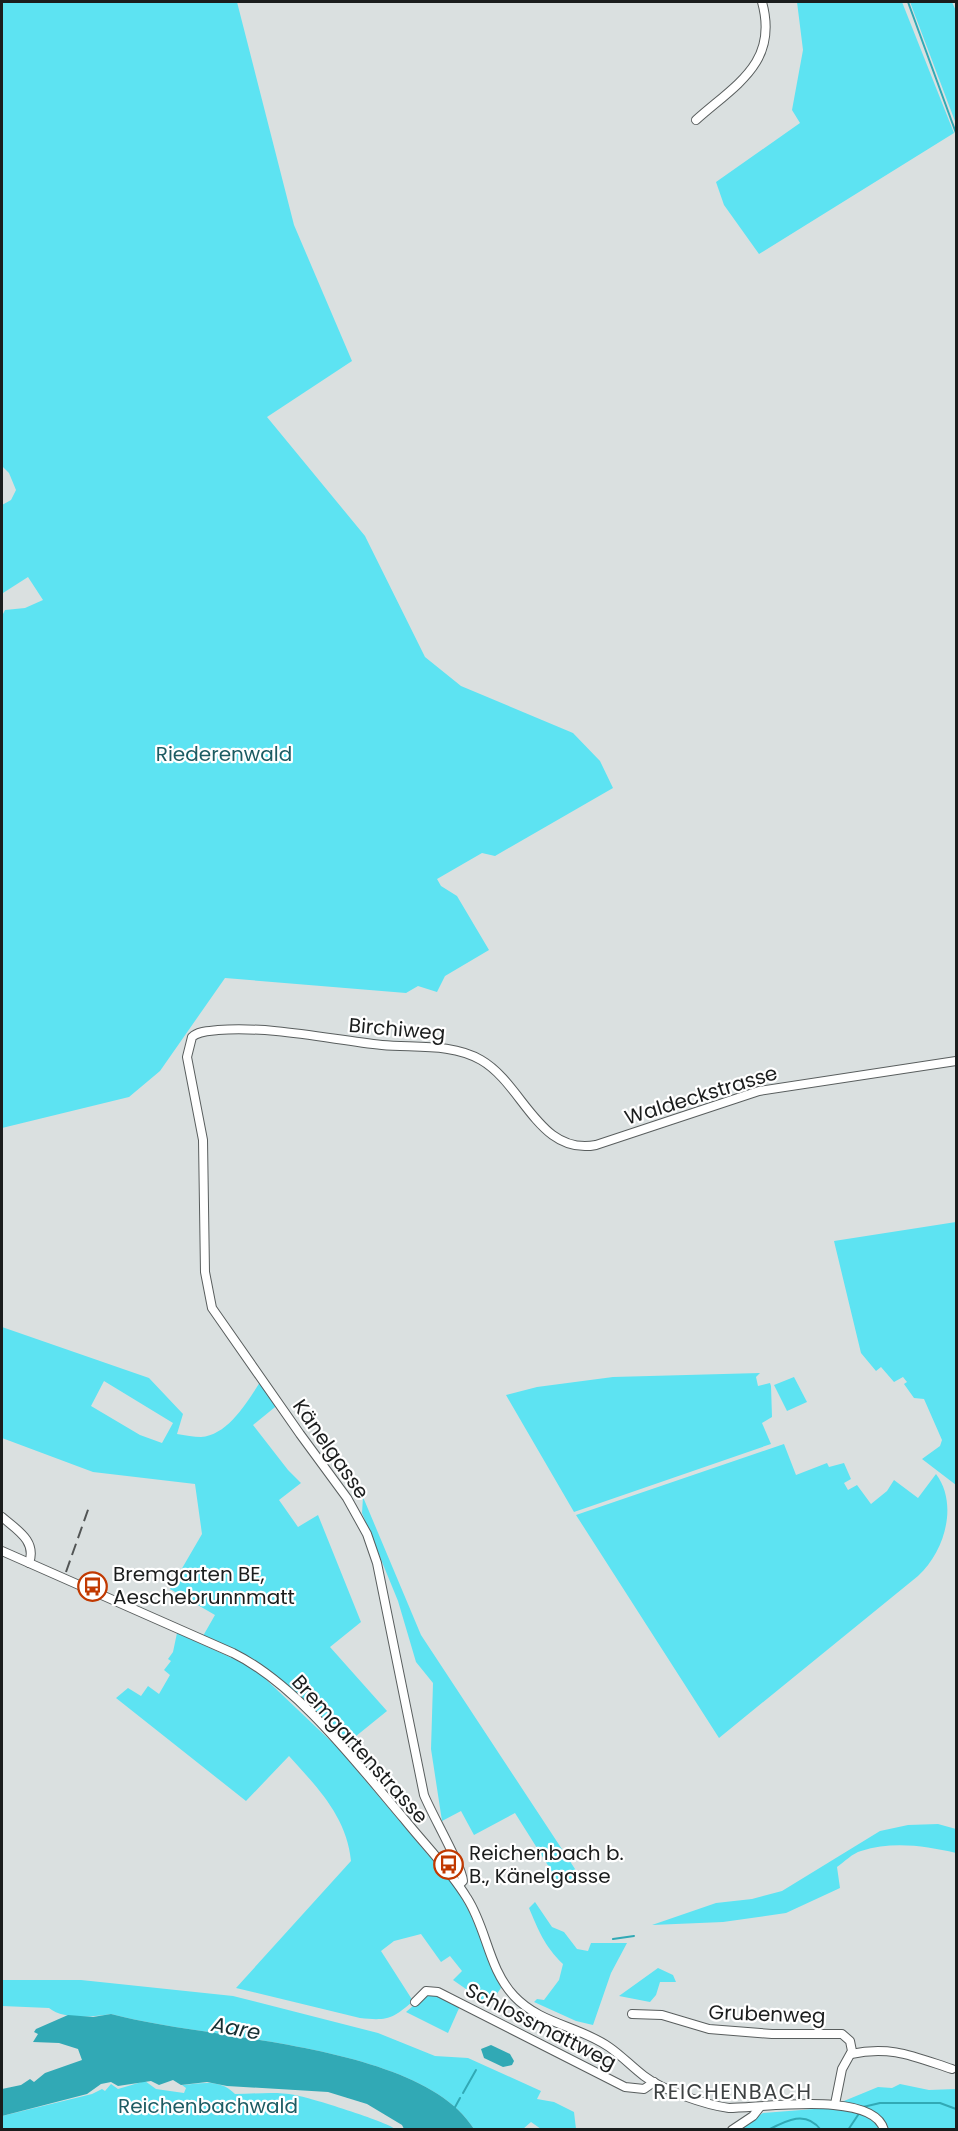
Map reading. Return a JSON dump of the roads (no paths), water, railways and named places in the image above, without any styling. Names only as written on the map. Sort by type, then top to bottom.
[{"type":"street","points":[[696,120],[754,67],[766,40],[766,21],[762,2]]},
{"type":"street","name":"Birchiweg","points":[[192,1037],[206,1031],[244,1031],[385,1045],[442,1048],[463,1052],[490,1066],[545,1128],[564,1144]]},
{"type":"street","name":"Känelgasse","points":[[192,1037],[187,1057],[203,1140],[205,1272],[212,1308],[340,1487],[367,1534],[377,1563],[424,1795],[461,1871],[463,1881],[459,1886]]},
{"type":"street","name":"Waldeckstrasse","points":[[564,1144],[577,1147],[596,1145],[759,1091],[957,1060]]},
{"type":"street","points":[[2,1517],[30,1544],[29,1563]]},
{"type":"street","name":"Bremgartenstrasse","points":[[2,1551],[248,1660],[280,1685],[347,1753],[459,1886]]},
{"type":"street","points":[[459,1886],[474,1911],[501,1978],[514,1996],[542,2017],[597,2039],[654,2082],[723,2107],[835,2104],[849,2106],[877,2118],[884,2130]]},
{"type":"street","name":"Schlossmattweg","points":[[415,2002],[426,1991],[438,1992],[625,2086],[644,2089],[654,2082]]},
{"type":"street","name":"Grubenweg","points":[[632,2014],[662,2015],[709,2030],[780,2034],[838,2033],[850,2041],[851,2054]]},
{"type":"street","points":[[835,2104],[843,2069],[851,2054],[874,2049],[891,2050],[952,2069]]},
{"type":"street","points":[[732,2130],[760,2107]]},
{"type":"waterway","points":[[908,2],[956,133]]},
{"type":"waterway","points":[[613,1939],[634,1936]]},
{"type":"waterway","points":[[463,2093],[476,2070]]},
{"type":"waterway","points":[[454,2109],[460,2098]]},
{"type":"waterway","points":[[863,2107],[880,2103],[940,2103],[956,2109]]},
{"type":"waterway","points":[[848,2130],[860,2112]]},
{"type":"waterway","points":[[768,2130],[796,2119],[809,2120],[821,2130]]},
{"type":"railway","points":[[66,1572],[89,1507]]},
{"type":"place","name":"Bremgarten BE, Aeschebrunnmatt","points":[[92,1586]]},
{"type":"place","name":"Reichenbach b. B., Känelgasse","points":[[448,1865]]},
{"type":"district","name":"REICHENBACH","points":[[733,2091]]},
{"type":"park label","name":"Riederenwald","points":[[224,754]]},
{"type":"park label","name":"Reichenbachwald","points":[[208,2106]]},
{"type":"water label","name":"Aare","points":[[236,2028]]}]
